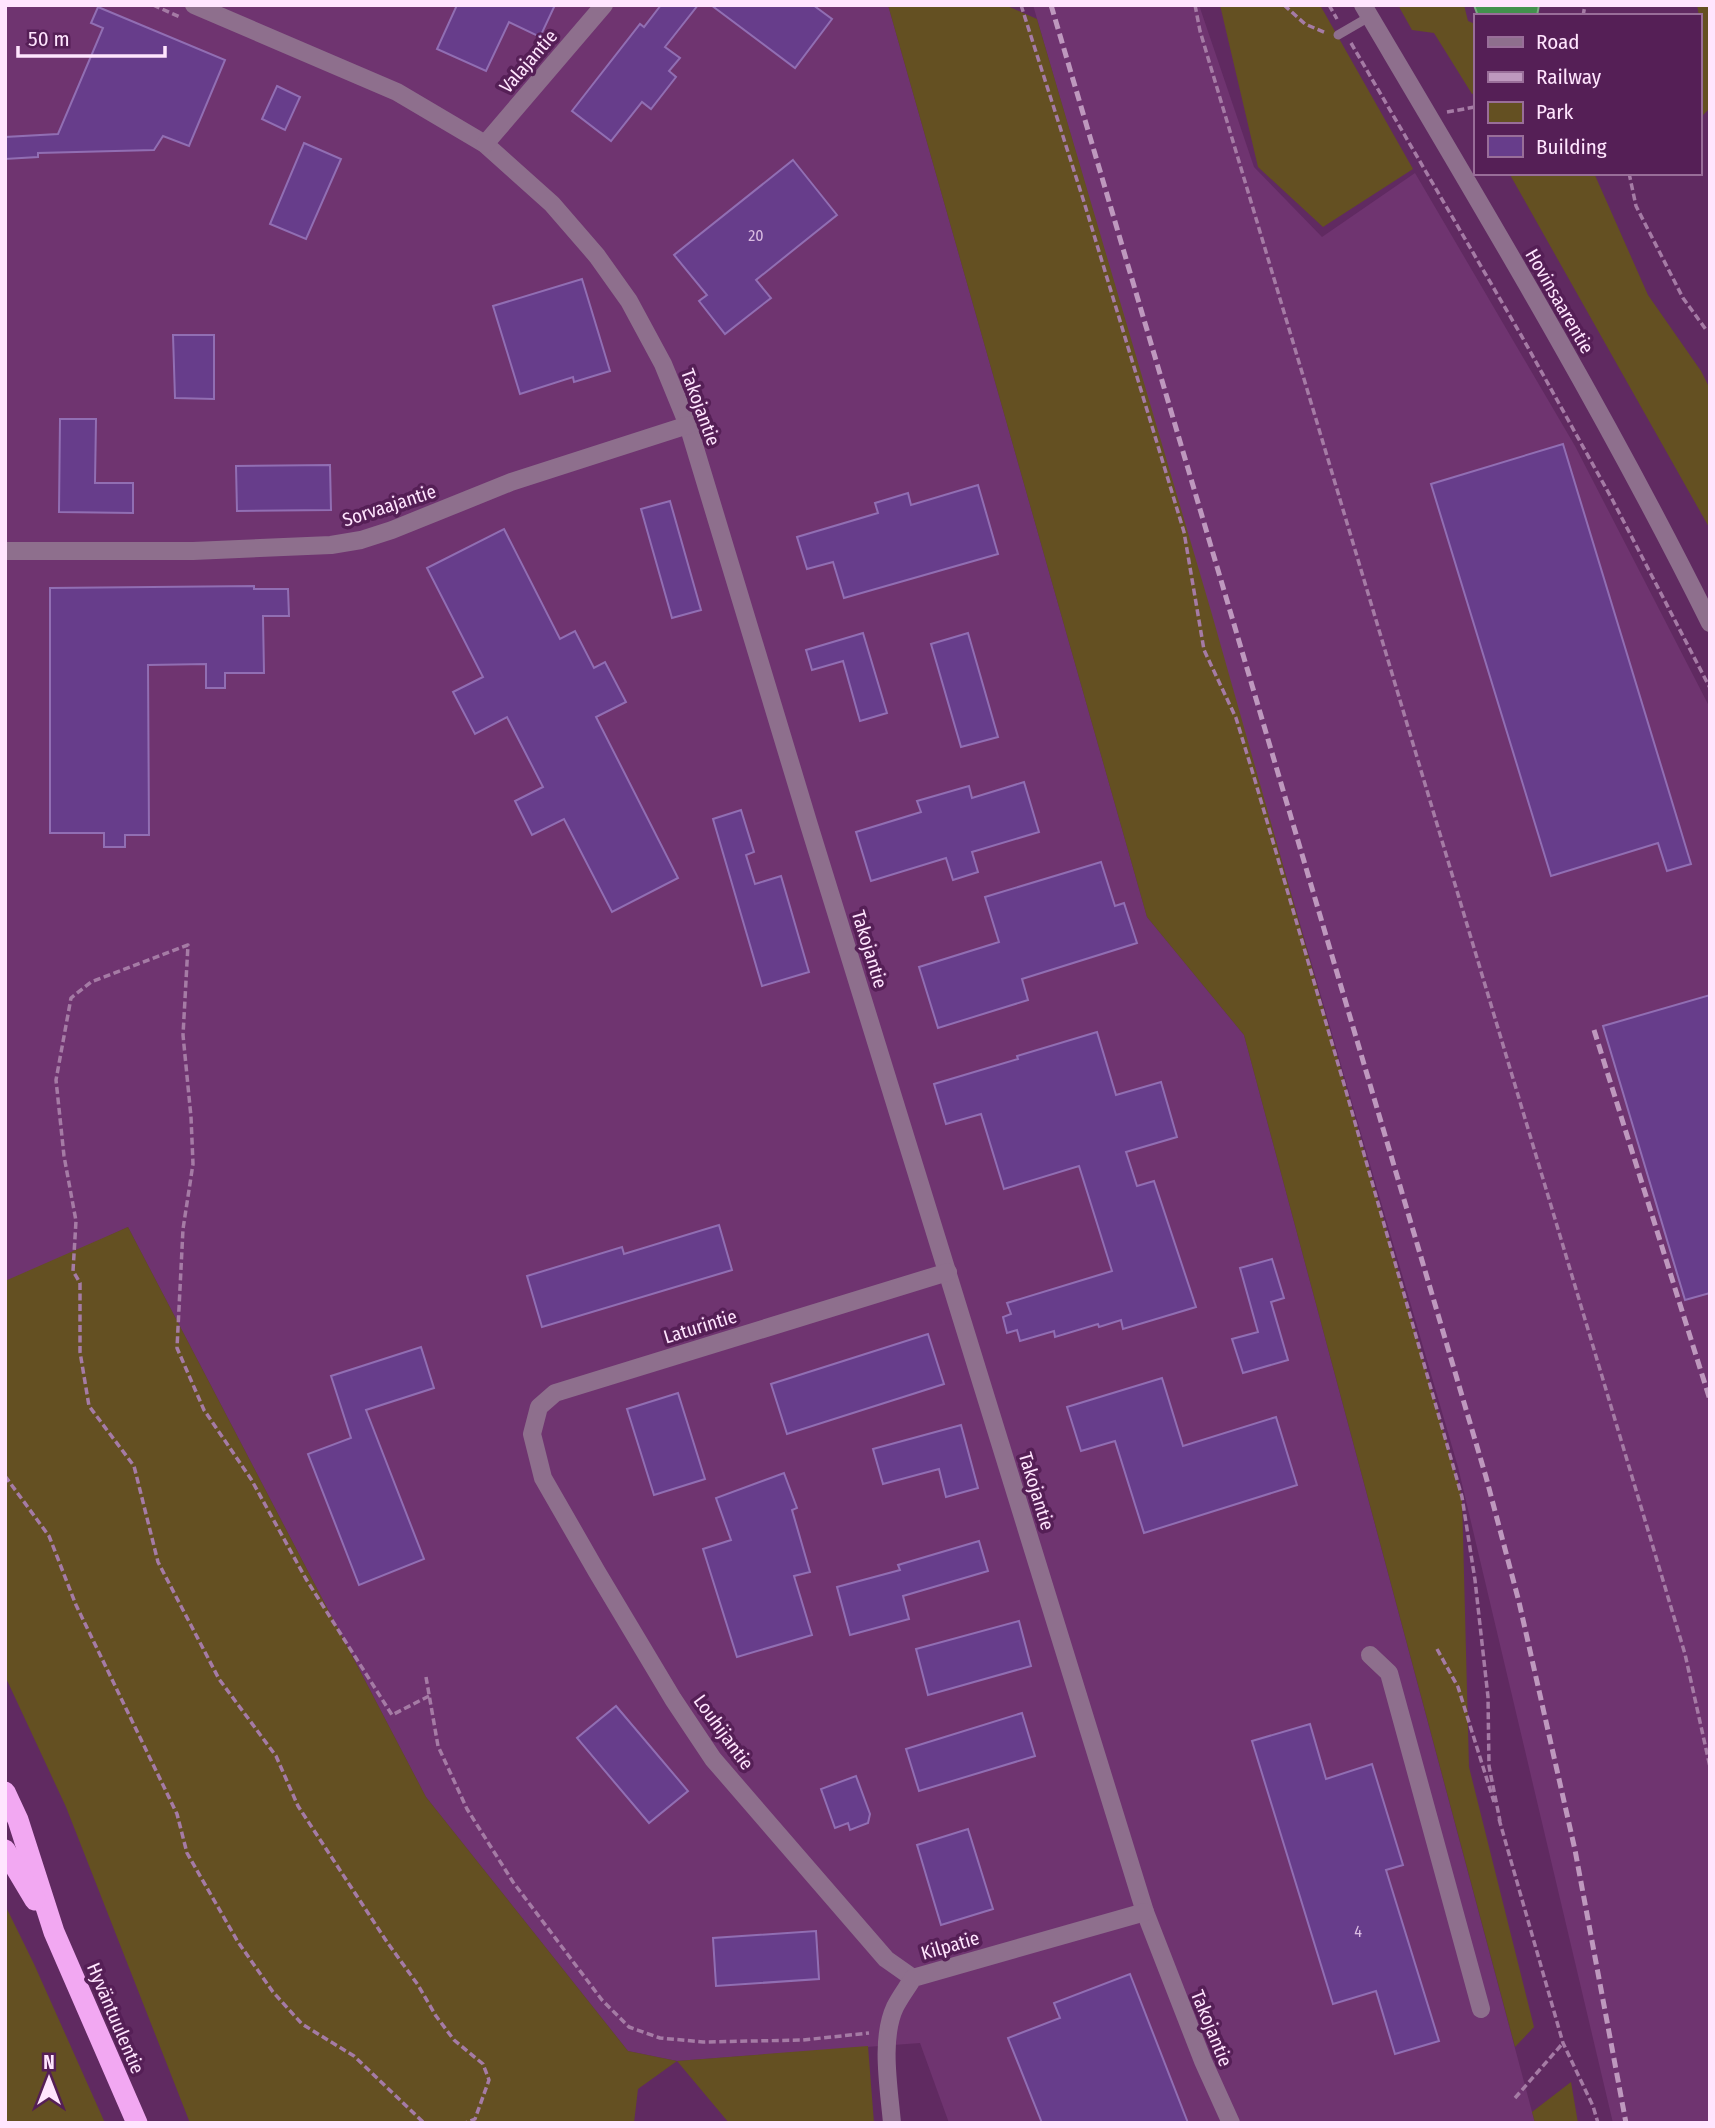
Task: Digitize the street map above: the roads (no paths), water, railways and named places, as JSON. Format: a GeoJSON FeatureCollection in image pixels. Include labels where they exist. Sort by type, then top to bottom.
{"type":"FeatureCollection","features":[{"type":"Feature","properties":{"kind":"highway","name":"Hyväntuulentie"},"geometry":{"type":"LineString","coordinates":[[5,1792],[18,1820],[54,1932],[137,2123]]}},
{"type":"Feature","properties":{"kind":"highway","name":"Hyväntuulentie"},"geometry":{"type":"LineString","coordinates":[[5,1850],[54,1932]]}},
{"type":"Feature","properties":{"kind":"street","name":"Valajantie"},"geometry":{"type":"LineString","coordinates":[[485,144],[604,5]]}},
{"type":"Feature","properties":{"kind":"street","name":"Hovinsaarentie"},"geometry":{"type":"LineString","coordinates":[[1366,11],[1589,394],[1710,623]]}},
{"type":"Feature","properties":{"kind":"street","name":"Takojantie"},"geometry":{"type":"LineString","coordinates":[[191,13],[397,92],[485,144],[552,204],[597,256],[629,302],[663,364],[688,425],[1145,1912],[1201,2058],[1231,2123]]}},
{"type":"Feature","properties":{"kind":"street","name":"Sorvaajantie"},"geometry":{"type":"LineString","coordinates":[[5,551],[206,550],[331,545],[361,540],[511,482],[688,425]]}},
{"type":"Feature","properties":{"kind":"street","name":"Laturintie"},"geometry":{"type":"LineString","coordinates":[[544,1479],[532,1434],[539,1408],[555,1393],[948,1272]]}},
{"type":"Feature","properties":{"kind":"street","name":"Louhijantie"},"geometry":{"type":"LineString","coordinates":[[544,1479],[673,1699],[713,1759],[886,1959],[913,1978]]}},
{"type":"Feature","properties":{"kind":"street"},"geometry":{"type":"LineString","coordinates":[[1370,1655],[1389,1673],[1481,2009]]}},
{"type":"Feature","properties":{"kind":"street","name":"Kilpatie"},"geometry":{"type":"LineString","coordinates":[[892,2123],[887,2061],[888,2032],[894,2009],[913,1978],[1145,1912]]}},
{"type":"Feature","properties":{"kind":"lane"},"geometry":{"type":"LineString","coordinates":[[1341,33],[1366,11]]}},
{"type":"Feature","properties":{"kind":"railway"},"geometry":{"type":"LineString","coordinates":[[1051,5],[1486,1477],[1519,1602],[1575,1850],[1626,2123]]}},
{"type":"Feature","properties":{"kind":"railway"},"geometry":{"type":"LineString","coordinates":[[1594,1030],[1710,1400]]}}]}
